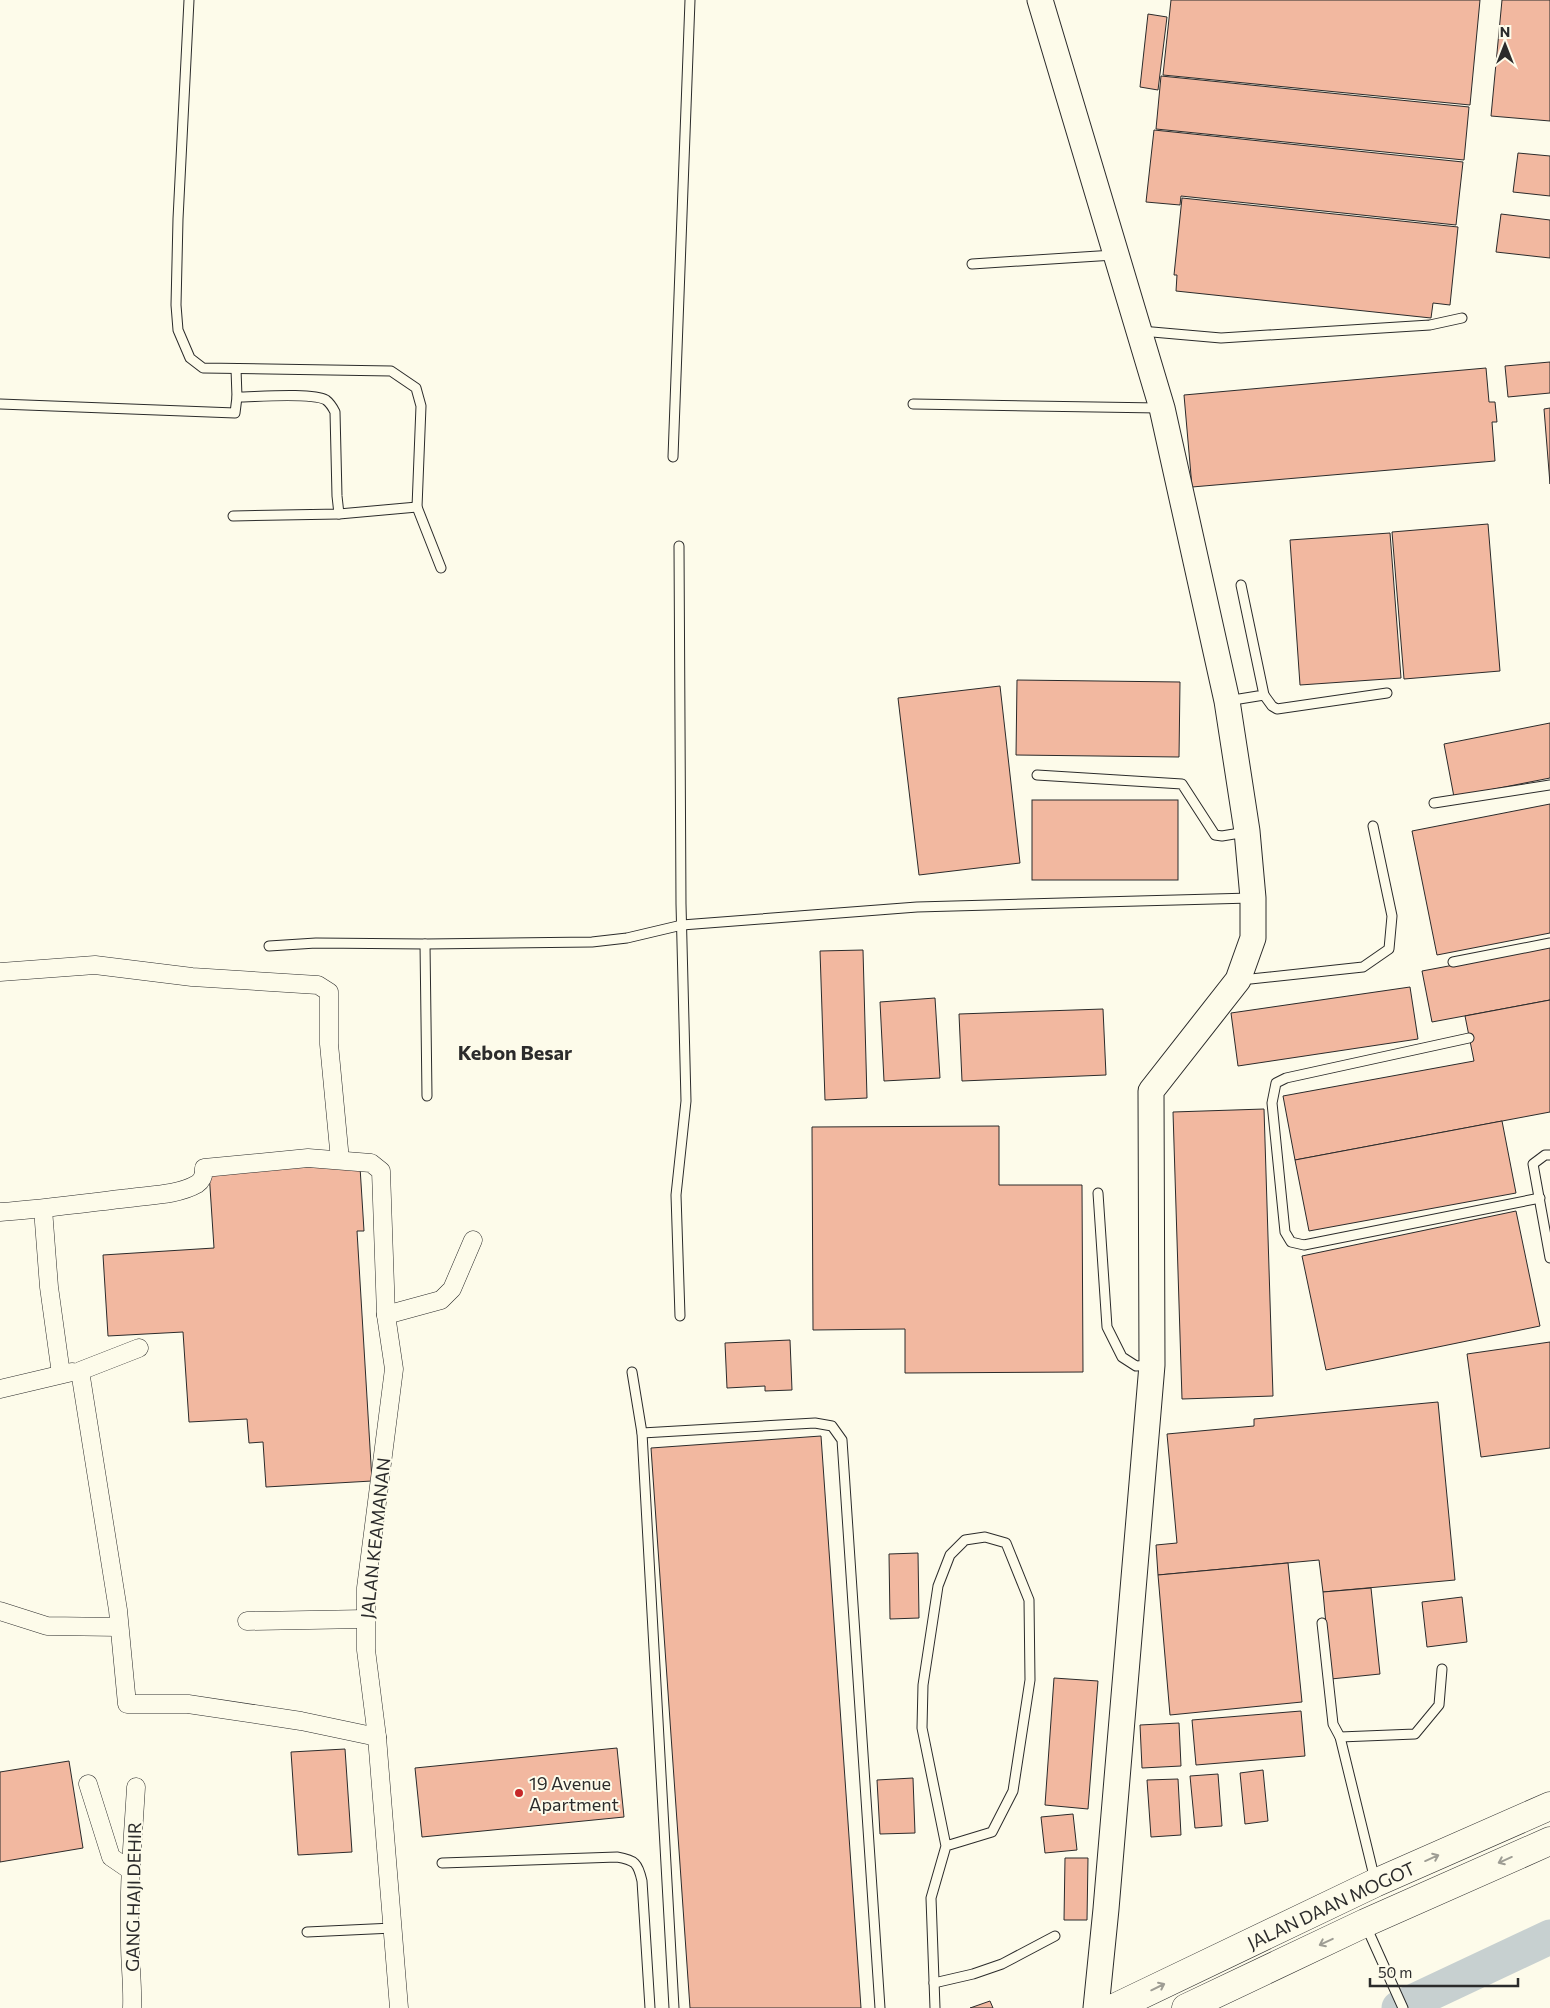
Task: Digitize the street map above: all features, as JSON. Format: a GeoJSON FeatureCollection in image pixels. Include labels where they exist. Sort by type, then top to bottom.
{"type":"FeatureCollection","features":[{"type":"Feature","properties":{"kind":"highway","name":"JALAN DAAN MOGOT"},"geometry":{"type":"LineString","coordinates":[[1114,2008],[1375,1883],[1550,1806]]}},
{"type":"Feature","properties":{"kind":"highway","name":"JALAN DAAN MOGOT"},"geometry":{"type":"LineString","coordinates":[[1186,2008],[1365,1924],[1550,1841]]}},
{"type":"Feature","properties":{"kind":"street"},"geometry":{"type":"LineString","coordinates":[[1040,0],[1162,408],[1227,701],[1246,832],[1253,898],[1253,938],[1238,980],[1151,1091],[1152,1365],[1096,2008]]}},
{"type":"Feature","properties":{"kind":"street"},"geometry":{"type":"LineString","coordinates":[[0,972],[95,966],[192,977],[318,985],[330,992],[329,1044],[340,1160]]}},
{"type":"Feature","properties":{"kind":"street","name":"JALAN KEAMANAN"},"geometry":{"type":"LineString","coordinates":[[43,1209],[185,1189],[197,1184],[202,1179],[204,1168],[308,1158],[371,1163],[381,1172],[386,1314],[394,1369],[366,1588],[365,1619],[366,1650],[378,1737],[399,2008]]}},
{"type":"Feature","properties":{"kind":"street"},"geometry":{"type":"LineString","coordinates":[[0,1212],[43,1209],[49,1286],[61,1374]]}},
{"type":"Feature","properties":{"kind":"street"},"geometry":{"type":"LineString","coordinates":[[386,1314],[441,1300],[452,1289],[473,1240]]}},
{"type":"Feature","properties":{"kind":"street"},"geometry":{"type":"LineString","coordinates":[[0,1389],[80,1371],[139,1348]]}},
{"type":"Feature","properties":{"kind":"street"},"geometry":{"type":"LineString","coordinates":[[80,1371],[119,1627],[127,1704],[188,1704],[301,1721],[378,1737]]}},
{"type":"Feature","properties":{"kind":"street"},"geometry":{"type":"LineString","coordinates":[[0,1612],[47,1626],[119,1627]]}},
{"type":"Feature","properties":{"kind":"street"},"geometry":{"type":"LineString","coordinates":[[247,1621],[365,1619]]}},
{"type":"Feature","properties":{"kind":"street"},"geometry":{"type":"LineString","coordinates":[[88,1784],[111,1857],[130,1870]]}},
{"type":"Feature","properties":{"kind":"street","name":"GANG HAJI DEHIR"},"geometry":{"type":"LineString","coordinates":[[132,2008],[130,1870],[136,1787]]}},
{"type":"Feature","properties":{"kind":"lane"},"geometry":{"type":"LineString","coordinates":[[189,0],[178,219],[176,305],[178,330],[190,358],[203,368],[391,371],[404,378],[416,388],[421,406],[417,508],[441,568]]}},
{"type":"Feature","properties":{"kind":"lane"},"geometry":{"type":"LineString","coordinates":[[673,457],[690,0]]}},
{"type":"Feature","properties":{"kind":"lane"},"geometry":{"type":"LineString","coordinates":[[972,264],[1117,255]]}},
{"type":"Feature","properties":{"kind":"lane"},"geometry":{"type":"LineString","coordinates":[[1139,331],[1221,338],[1430,325],[1462,318]]}},
{"type":"Feature","properties":{"kind":"lane"},"geometry":{"type":"LineString","coordinates":[[0,404],[230,414],[234,413],[237,397],[236,369]]}},
{"type":"Feature","properties":{"kind":"lane"},"geometry":{"type":"LineString","coordinates":[[237,397],[311,397],[325,399],[332,405],[335,412],[339,514]]}},
{"type":"Feature","properties":{"kind":"lane"},"geometry":{"type":"LineString","coordinates":[[913,404],[1162,408]]}},
{"type":"Feature","properties":{"kind":"lane"},"geometry":{"type":"LineString","coordinates":[[233,516],[339,514],[417,508]]}},
{"type":"Feature","properties":{"kind":"lane"},"geometry":{"type":"LineString","coordinates":[[679,546],[680,904],[686,1101],[676,1195],[680,1316]]}},
{"type":"Feature","properties":{"kind":"lane"},"geometry":{"type":"LineString","coordinates":[[1241,585],[1264,695],[1272,706],[1277,709],[1386,693]]}},
{"type":"Feature","properties":{"kind":"lane"},"geometry":{"type":"LineString","coordinates":[[1227,701],[1264,695]]}},
{"type":"Feature","properties":{"kind":"lane"},"geometry":{"type":"LineString","coordinates":[[1037,775],[1182,784],[1215,835],[1222,836],[1246,832]]}},
{"type":"Feature","properties":{"kind":"lane"},"geometry":{"type":"LineString","coordinates":[[1434,804],[1550,785]]}},
{"type":"Feature","properties":{"kind":"lane"},"geometry":{"type":"LineString","coordinates":[[1238,980],[1363,967],[1389,949],[1392,916],[1373,826]]}},
{"type":"Feature","properties":{"kind":"lane"},"geometry":{"type":"LineString","coordinates":[[269,946],[316,943],[592,942],[627,938],[682,925],[917,907],[1253,898]]}},
{"type":"Feature","properties":{"kind":"lane"},"geometry":{"type":"LineString","coordinates":[[1453,962],[1550,943]]}},
{"type":"Feature","properties":{"kind":"lane"},"geometry":{"type":"LineString","coordinates":[[425,944],[427,1096]]}},
{"type":"Feature","properties":{"kind":"lane"},"geometry":{"type":"LineString","coordinates":[[1469,1038],[1286,1078],[1276,1083],[1272,1103],[1285,1232],[1291,1242],[1304,1245],[1540,1198]]}},
{"type":"Feature","properties":{"kind":"lane"},"geometry":{"type":"LineString","coordinates":[[1550,1155],[1533,1164],[1550,1258]]}},
{"type":"Feature","properties":{"kind":"lane"},"geometry":{"type":"LineString","coordinates":[[1098,1193],[1107,1327],[1122,1357],[1136,1366],[1152,1365]]}},
{"type":"Feature","properties":{"kind":"lane"},"geometry":{"type":"LineString","coordinates":[[632,1372],[642,1433],[674,2008]]}},
{"type":"Feature","properties":{"kind":"lane"},"geometry":{"type":"LineString","coordinates":[[642,1433],[815,1423],[832,1426],[842,1440],[880,2008]]}},
{"type":"Feature","properties":{"kind":"lane"},"geometry":{"type":"LineString","coordinates":[[935,2008],[931,1898],[946,1846],[922,1728],[923,1685],[938,1586],[950,1555],[965,1540],[985,1537],[1006,1543],[1029,1600],[1030,1680],[1013,1791],[992,1832],[946,1846]]}},
{"type":"Feature","properties":{"kind":"lane"},"geometry":{"type":"LineString","coordinates":[[1322,1623],[1333,1724],[1340,1737],[1375,1883]]}},
{"type":"Feature","properties":{"kind":"lane"},"geometry":{"type":"LineString","coordinates":[[1340,1737],[1415,1734],[1439,1705],[1442,1669]]}},
{"type":"Feature","properties":{"kind":"lane"},"geometry":{"type":"LineString","coordinates":[[442,1864],[617,1857],[630,1859],[639,1868],[642,1881],[650,2008]]}},
{"type":"Feature","properties":{"kind":"lane"},"geometry":{"type":"LineString","coordinates":[[1365,1924],[1403,2008]]}},
{"type":"Feature","properties":{"kind":"lane"},"geometry":{"type":"LineString","coordinates":[[307,1932],[393,1928]]}},
{"type":"Feature","properties":{"kind":"lane"},"geometry":{"type":"LineString","coordinates":[[934,1983],[974,1974],[1002,1964],[1055,1936]]}},
{"type":"Feature","properties":{"kind":"building"},"geometry":{"type":"Polygon","coordinates":[[[1171,0],[1480,0],[1470,105],[1163,75],[1171,0]]]}},
{"type":"Feature","properties":{"kind":"building"},"geometry":{"type":"Polygon","coordinates":[[[1502,0],[1550,0],[1550,121],[1491,116],[1502,0]]]}},
{"type":"Feature","properties":{"kind":"building"},"geometry":{"type":"Polygon","coordinates":[[[1148,14],[1167,17],[1158,90],[1140,87],[1148,14]]]}},
{"type":"Feature","properties":{"kind":"building"},"geometry":{"type":"Polygon","coordinates":[[[1161,76],[1469,107],[1464,160],[1156,129],[1161,76]]]}},
{"type":"Feature","properties":{"kind":"building"},"geometry":{"type":"Polygon","coordinates":[[[1154,130],[1463,162],[1456,225],[1181,196],[1180,205],[1146,202],[1154,130]]]}},
{"type":"Feature","properties":{"kind":"building"},"geometry":{"type":"Polygon","coordinates":[[[1518,153],[1550,156],[1550,196],[1513,192],[1518,153]]]}},
{"type":"Feature","properties":{"kind":"building"},"geometry":{"type":"Polygon","coordinates":[[[1182,198],[1458,227],[1450,305],[1433,303],[1431,318],[1176,291],[1177,275],[1174,275],[1182,198]]]}},
{"type":"Feature","properties":{"kind":"building"},"geometry":{"type":"Polygon","coordinates":[[[1501,214],[1550,220],[1550,258],[1496,252],[1501,214]]]}},
{"type":"Feature","properties":{"kind":"building"},"geometry":{"type":"Polygon","coordinates":[[[1550,362],[1550,393],[1508,397],[1505,366],[1550,362]]]}},
{"type":"Feature","properties":{"kind":"building"},"geometry":{"type":"Polygon","coordinates":[[[1486,368],[1489,402],[1495,402],[1497,422],[1492,422],[1495,461],[1192,487],[1184,395],[1486,368]]]}},
{"type":"Feature","properties":{"kind":"building"},"geometry":{"type":"Polygon","coordinates":[[[1550,408],[1550,484],[1544,409],[1550,408]]]}},
{"type":"Feature","properties":{"kind":"building"},"geometry":{"type":"Polygon","coordinates":[[[1488,524],[1500,671],[1404,679],[1392,532],[1488,524]]]}},
{"type":"Feature","properties":{"kind":"building"},"geometry":{"type":"Polygon","coordinates":[[[1390,533],[1401,678],[1300,685],[1290,540],[1390,533]]]}},
{"type":"Feature","properties":{"kind":"building"},"geometry":{"type":"Polygon","coordinates":[[[1017,680],[1180,682],[1179,757],[1016,755],[1017,680]]]}},
{"type":"Feature","properties":{"kind":"building"},"geometry":{"type":"Polygon","coordinates":[[[1000,686],[1020,863],[919,875],[898,698],[1000,686]]]}},
{"type":"Feature","properties":{"kind":"building"},"geometry":{"type":"Polygon","coordinates":[[[1550,723],[1550,778],[1454,797],[1444,744],[1550,723]]]}},
{"type":"Feature","properties":{"kind":"building"},"geometry":{"type":"Polygon","coordinates":[[[1032,800],[1178,800],[1178,880],[1032,880],[1032,800]]]}},
{"type":"Feature","properties":{"kind":"building"},"geometry":{"type":"Polygon","coordinates":[[[1550,804],[1550,933],[1437,955],[1412,831],[1550,804]]]}},
{"type":"Feature","properties":{"kind":"building"},"geometry":{"type":"Polygon","coordinates":[[[1550,947],[1550,1000],[1432,1022],[1422,971],[1550,947]]]}},
{"type":"Feature","properties":{"kind":"building"},"geometry":{"type":"Polygon","coordinates":[[[863,950],[867,1098],[825,1100],[820,951],[863,950]]]}},
{"type":"Feature","properties":{"kind":"building"},"geometry":{"type":"Polygon","coordinates":[[[1410,987],[1418,1039],[1238,1066],[1231,1013],[1410,987]]]}},
{"type":"Feature","properties":{"kind":"building"},"geometry":{"type":"Polygon","coordinates":[[[935,998],[940,1078],[884,1081],[880,1002],[935,998]]]}},
{"type":"Feature","properties":{"kind":"building"},"geometry":{"type":"Polygon","coordinates":[[[1550,1000],[1550,1112],[1295,1160],[1283,1096],[1474,1061],[1465,1016],[1550,1000]]]}},
{"type":"Feature","properties":{"kind":"building"},"geometry":{"type":"Polygon","coordinates":[[[1103,1009],[1106,1075],[962,1081],[959,1014],[1103,1009]]]}},
{"type":"Feature","properties":{"kind":"building"},"geometry":{"type":"Polygon","coordinates":[[[1264,1109],[1273,1396],[1182,1399],[1173,1112],[1264,1109]]]}},
{"type":"Feature","properties":{"kind":"building"},"geometry":{"type":"Polygon","coordinates":[[[1502,1121],[1516,1193],[1309,1231],[1295,1160],[1502,1121]]]}},
{"type":"Feature","properties":{"kind":"building"},"geometry":{"type":"Polygon","coordinates":[[[999,1126],[999,1185],[1082,1185],[1083,1372],[905,1373],[905,1329],[813,1330],[812,1127],[999,1126]]]}},
{"type":"Feature","properties":{"kind":"building"},"geometry":{"type":"Polygon","coordinates":[[[232,1167],[360,1167],[364,1231],[357,1231],[372,1481],[266,1487],[263,1442],[249,1443],[247,1419],[189,1422],[183,1332],[108,1336],[103,1255],[214,1248],[209,1172],[232,1167]]]}},
{"type":"Feature","properties":{"kind":"building"},"geometry":{"type":"Polygon","coordinates":[[[1516,1211],[1540,1326],[1326,1370],[1302,1256],[1516,1211]]]}},
{"type":"Feature","properties":{"kind":"building"},"geometry":{"type":"Polygon","coordinates":[[[790,1340],[792,1390],[765,1391],[765,1386],[727,1388],[725,1343],[790,1340]]]}},
{"type":"Feature","properties":{"kind":"building"},"geometry":{"type":"Polygon","coordinates":[[[1550,1342],[1550,1448],[1481,1457],[1467,1354],[1550,1342]]]}},
{"type":"Feature","properties":{"kind":"building"},"geometry":{"type":"Polygon","coordinates":[[[1438,1402],[1455,1580],[1323,1592],[1319,1560],[1158,1575],[1156,1545],[1177,1543],[1167,1434],[1254,1426],[1254,1419],[1438,1402]]]}},
{"type":"Feature","properties":{"kind":"building"},"geometry":{"type":"Polygon","coordinates":[[[821,1436],[861,2008],[690,2008],[651,1448],[821,1436]]]}},
{"type":"Feature","properties":{"kind":"building"},"geometry":{"type":"Polygon","coordinates":[[[918,1553],[919,1618],[890,1619],[889,1554],[918,1553]]]}},
{"type":"Feature","properties":{"kind":"building"},"geometry":{"type":"Polygon","coordinates":[[[1288,1563],[1302,1702],[1170,1715],[1158,1575],[1288,1563]]]}},
{"type":"Feature","properties":{"kind":"building"},"geometry":{"type":"Polygon","coordinates":[[[1371,1588],[1380,1674],[1331,1679],[1323,1592],[1371,1588]]]}},
{"type":"Feature","properties":{"kind":"building"},"geometry":{"type":"Polygon","coordinates":[[[1462,1597],[1467,1642],[1427,1647],[1422,1602],[1462,1597]]]}},
{"type":"Feature","properties":{"kind":"building"},"geometry":{"type":"Polygon","coordinates":[[[1054,1678],[1098,1681],[1088,1809],[1045,1805],[1054,1678]]]}},
{"type":"Feature","properties":{"kind":"building"},"geometry":{"type":"Polygon","coordinates":[[[1301,1711],[1305,1756],[1196,1765],[1192,1720],[1301,1711]]]}},
{"type":"Feature","properties":{"kind":"building"},"geometry":{"type":"Polygon","coordinates":[[[1179,1723],[1181,1766],[1142,1768],[1140,1725],[1179,1723]]]}},
{"type":"Feature","properties":{"kind":"building","name":"19 Avenue Apartment"},"geometry":{"type":"Polygon","coordinates":[[[617,1748],[624,1817],[422,1837],[415,1768],[617,1748]]]}},
{"type":"Feature","properties":{"kind":"building"},"geometry":{"type":"Polygon","coordinates":[[[345,1749],[352,1852],[298,1855],[291,1752],[345,1749]]]}},
{"type":"Feature","properties":{"kind":"building"},"geometry":{"type":"Polygon","coordinates":[[[69,1761],[83,1848],[0,1862],[0,1772],[69,1761]]]}},
{"type":"Feature","properties":{"kind":"building"},"geometry":{"type":"Polygon","coordinates":[[[1263,1770],[1268,1821],[1245,1824],[1240,1773],[1263,1770]]]}},
{"type":"Feature","properties":{"kind":"building"},"geometry":{"type":"Polygon","coordinates":[[[1218,1774],[1222,1826],[1195,1828],[1190,1776],[1218,1774]]]}},
{"type":"Feature","properties":{"kind":"building"},"geometry":{"type":"Polygon","coordinates":[[[913,1778],[915,1833],[880,1834],[877,1780],[913,1778]]]}},
{"type":"Feature","properties":{"kind":"building"},"geometry":{"type":"Polygon","coordinates":[[[1178,1779],[1181,1835],[1151,1837],[1147,1780],[1178,1779]]]}},
{"type":"Feature","properties":{"kind":"building"},"geometry":{"type":"Polygon","coordinates":[[[1073,1814],[1077,1850],[1045,1853],[1041,1817],[1073,1814]]]}},
{"type":"Feature","properties":{"kind":"building"},"geometry":{"type":"Polygon","coordinates":[[[1065,1858],[1088,1858],[1087,1920],[1064,1920],[1065,1858]]]}},
{"type":"Feature","properties":{"kind":"building"},"geometry":{"type":"Polygon","coordinates":[[[990,2001],[993,2008],[970,2008],[990,2001]]]}},
{"type":"Feature","properties":{"kind":"waterway"},"geometry":{"type":"LineString","coordinates":[[1399,2008],[1550,1937]]}},
{"type":"Feature","properties":{"kind":"place","name":"19 Avenue Apartment"},"geometry":{"type":"Point","coordinates":[519,1793]}},
{"type":"Feature","properties":{"kind":"district","name":"Kebon Besar"},"geometry":{"type":"Point","coordinates":[515,1052]}}]}
